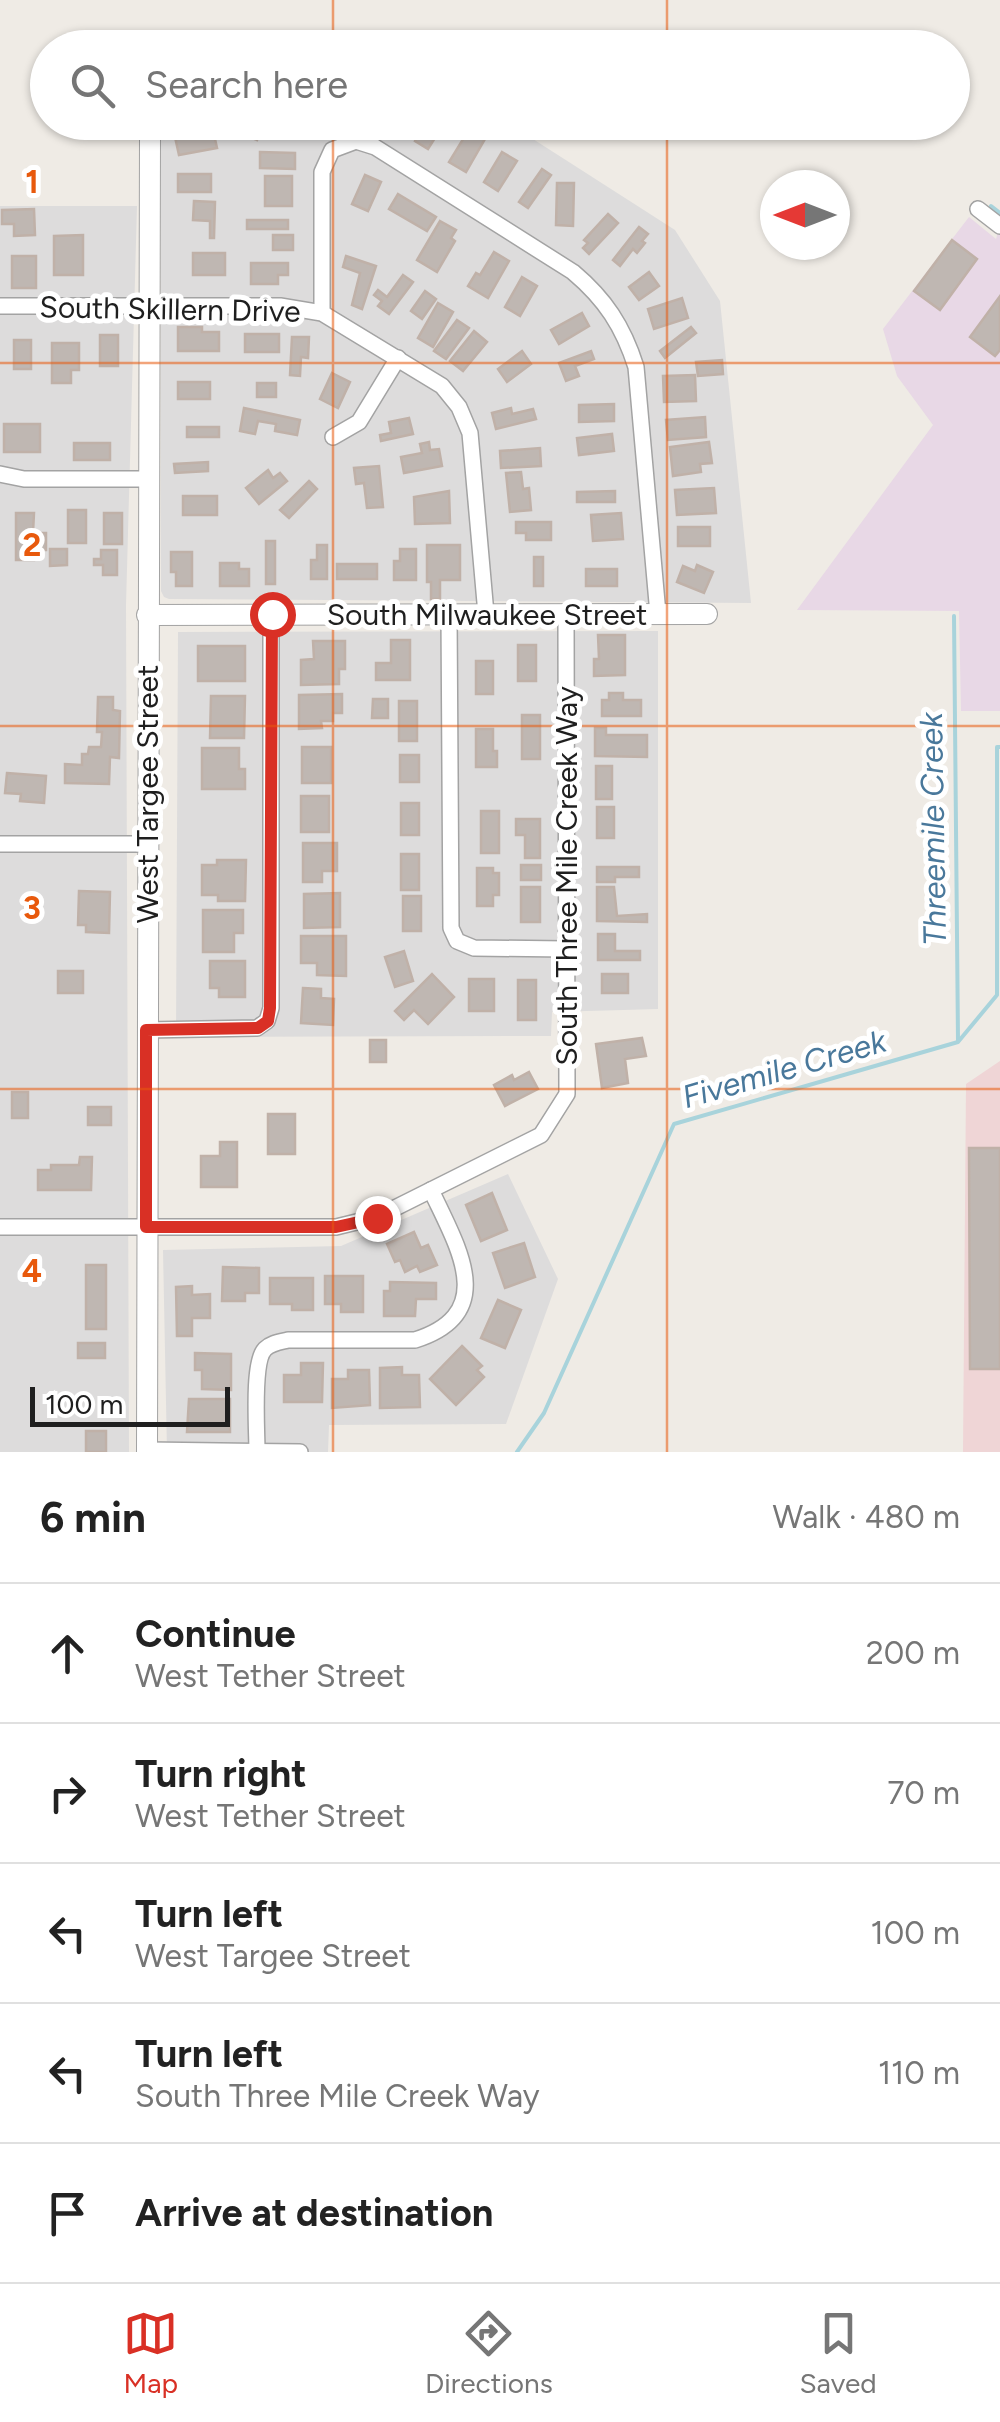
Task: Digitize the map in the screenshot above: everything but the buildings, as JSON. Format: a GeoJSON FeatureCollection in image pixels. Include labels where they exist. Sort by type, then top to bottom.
{"type":"FeatureCollection","features":[{"type":"Feature","properties":{"kind":"street","name":"West Targee Street"},"geometry":{"type":"LineString","coordinates":[[147,1451],[150,140]]}},
{"type":"Feature","properties":{"kind":"street"},"geometry":{"type":"LineString","coordinates":[[322,313],[322,172],[332,150],[356,141],[391,158],[572,272],[594,290],[627,338],[636,367],[658,614]]}},
{"type":"Feature","properties":{"kind":"street"},"geometry":{"type":"LineString","coordinates":[[978,209],[1000,226]]}},
{"type":"Feature","properties":{"kind":"street","name":"South Skillern Drive"},"geometry":{"type":"LineString","coordinates":[[0,306],[280,306],[322,313],[398,358],[442,386],[458,406],[470,433],[486,614]]}},
{"type":"Feature","properties":{"kind":"street"},"geometry":{"type":"LineString","coordinates":[[333,437],[359,422],[398,358]]}},
{"type":"Feature","properties":{"kind":"street"},"geometry":{"type":"LineString","coordinates":[[0,474],[24,479],[148,480]]}},
{"type":"Feature","properties":{"kind":"street","name":"South Milwaukee Street"},"geometry":{"type":"LineString","coordinates":[[147,614],[707,614]]}},
{"type":"Feature","properties":{"kind":"street"},"geometry":{"type":"LineString","coordinates":[[146,1030],[258,1028],[268,1021],[272,614]]}},
{"type":"Feature","properties":{"kind":"street"},"geometry":{"type":"LineString","coordinates":[[450,614],[450,928],[457,941],[474,948],[566,949]]}},
{"type":"Feature","properties":{"kind":"street","name":"South Three Mile Creek Way"},"geometry":{"type":"LineString","coordinates":[[0,1227],[336,1227],[377,1218],[542,1135],[567,1094],[566,614]]}},
{"type":"Feature","properties":{"kind":"street"},"geometry":{"type":"LineString","coordinates":[[0,844],[146,844]]}},
{"type":"Feature","properties":{"kind":"street"},"geometry":{"type":"LineString","coordinates":[[256,1452],[258,1364],[263,1350],[288,1340],[415,1340],[432,1335],[456,1316],[466,1288],[464,1260],[431,1190]]}},
{"type":"Feature","properties":{"kind":"street"},"geometry":{"type":"LineString","coordinates":[[147,1451],[300,1452]]}},
{"type":"Feature","properties":{"kind":"shaded area"},"geometry":{"type":"Polygon","coordinates":[[[161,140],[535,140],[675,230],[720,301],[751,603],[169,599],[161,591],[161,140]]]}},
{"type":"Feature","properties":{"kind":"shaded area"},"geometry":{"type":"Polygon","coordinates":[[[0,206],[137,206],[126,605],[129,1452],[0,1452],[0,206]]]}},
{"type":"Feature","properties":{"kind":"shaded area"},"geometry":{"type":"Polygon","coordinates":[[[969,217],[996,239],[1000,226],[1000,711],[961,711],[959,611],[797,610],[933,425],[897,376],[883,329],[969,217]]]}},
{"type":"Feature","properties":{"kind":"shaded area"},"geometry":{"type":"Polygon","coordinates":[[[658,631],[658,1009],[552,1012],[551,1036],[176,1037],[178,632],[658,631]]]}},
{"type":"Feature","properties":{"kind":"shaded area"},"geometry":{"type":"Polygon","coordinates":[[[1000,1061],[1000,1452],[963,1452],[966,1084],[1000,1061]]]}},
{"type":"Feature","properties":{"kind":"shaded area"},"geometry":{"type":"Polygon","coordinates":[[[508,1174],[558,1279],[506,1424],[329,1425],[328,1452],[167,1452],[163,1250],[341,1246],[508,1174]]]}},
{"type":"Feature","properties":{"kind":"waterway","name":"Threemile Creek"},"geometry":{"type":"LineString","coordinates":[[991,206],[1000,213]]}},
{"type":"Feature","properties":{"kind":"waterway","name":"Threemile Creek"},"geometry":{"type":"LineString","coordinates":[[954,616],[958,1041]]}},
{"type":"Feature","properties":{"kind":"waterway","name":"Fivemile Creek"},"geometry":{"type":"LineString","coordinates":[[517,1452],[544,1413],[674,1124],[958,1042],[997,995],[1000,747]]}},
{"type":"Feature","properties":{"kind":"route"},"geometry":{"type":"LineString","coordinates":[[272,614],[268,1021],[258,1028],[146,1030],[146,1227],[336,1227],[377,1218]]}}]}
